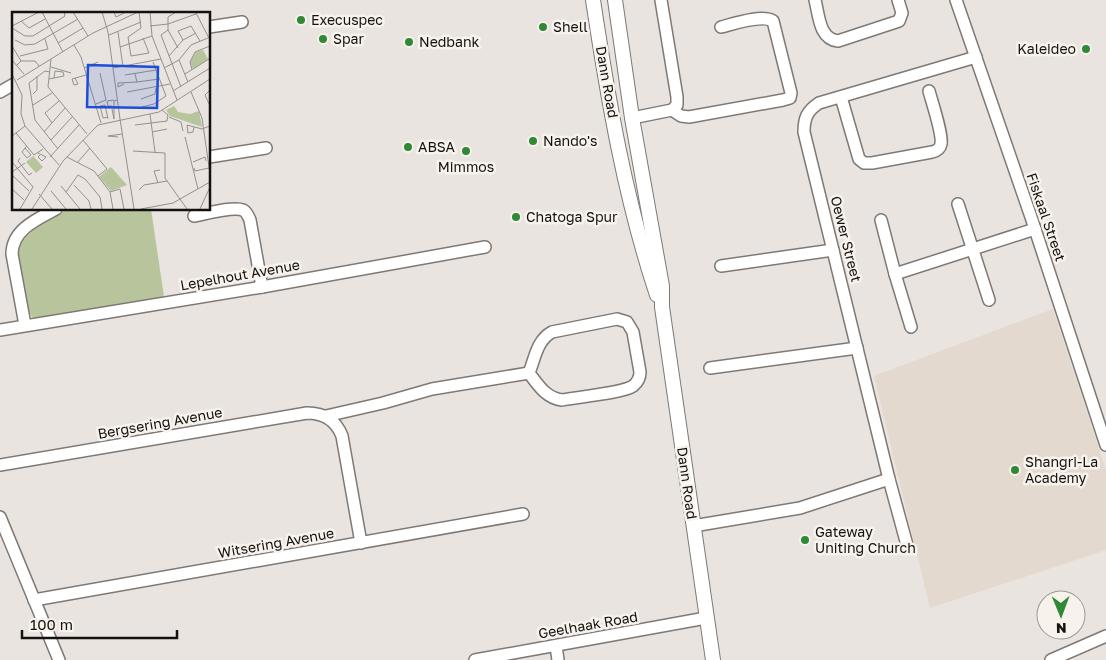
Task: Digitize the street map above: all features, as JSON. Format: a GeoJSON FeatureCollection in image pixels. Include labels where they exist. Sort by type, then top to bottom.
{"type":"FeatureCollection","features":[{"type":"Feature","properties":{"kind":"street","name":"Dann Road"},"geometry":{"type":"LineString","coordinates":[[593,0],[602,63],[627,192],[655,290],[662,307]]}},
{"type":"Feature","properties":{"kind":"street","name":"Dann Road"},"geometry":{"type":"LineString","coordinates":[[615,0],[632,118],[661,276],[662,307],[713,660]]}},
{"type":"Feature","properties":{"kind":"street"},"geometry":{"type":"LineString","coordinates":[[632,118],[672,110],[678,102],[661,0]]}},
{"type":"Feature","properties":{"kind":"street"},"geometry":{"type":"LineString","coordinates":[[815,0],[824,33],[830,39],[838,41],[899,20],[902,13],[898,0]]}},
{"type":"Feature","properties":{"kind":"street","name":"Fiskaal Street"},"geometry":{"type":"LineString","coordinates":[[956,0],[1035,229],[1106,445]]}},
{"type":"Feature","properties":{"kind":"street"},"geometry":{"type":"LineString","coordinates":[[672,110],[681,116],[690,116],[790,98],[773,21],[768,18],[758,19],[721,27]]}},
{"type":"Feature","properties":{"kind":"street"},"geometry":{"type":"LineString","coordinates":[[210,27],[242,22]]}},
{"type":"Feature","properties":{"kind":"street","name":"Oewer Street"},"geometry":{"type":"LineString","coordinates":[[907,545],[889,480],[804,132],[804,120],[810,110],[819,103],[976,57]]}},
{"type":"Feature","properties":{"kind":"street"},"geometry":{"type":"LineString","coordinates":[[0,92],[12,85]]}},
{"type":"Feature","properties":{"kind":"street"},"geometry":{"type":"LineString","coordinates":[[841,97],[859,159],[864,163],[872,163],[932,152],[939,148],[941,145],[940,134],[929,91]]}},
{"type":"Feature","properties":{"kind":"street"},"geometry":{"type":"LineString","coordinates":[[210,157],[266,148]]}},
{"type":"Feature","properties":{"kind":"street"},"geometry":{"type":"LineString","coordinates":[[958,204],[989,300]]}},
{"type":"Feature","properties":{"kind":"street"},"geometry":{"type":"LineString","coordinates":[[194,216],[232,209],[244,210],[247,213],[250,220],[262,287]]}},
{"type":"Feature","properties":{"kind":"street"},"geometry":{"type":"LineString","coordinates":[[25,325],[12,246],[16,238],[26,227],[54,210]]}},
{"type":"Feature","properties":{"kind":"street"},"geometry":{"type":"LineString","coordinates":[[881,220],[911,327]]}},
{"type":"Feature","properties":{"kind":"street"},"geometry":{"type":"LineString","coordinates":[[895,274],[1035,229]]}},
{"type":"Feature","properties":{"kind":"street","name":"Lepelhout Avenue"},"geometry":{"type":"LineString","coordinates":[[0,330],[262,287],[485,247]]}},
{"type":"Feature","properties":{"kind":"street"},"geometry":{"type":"LineString","coordinates":[[721,266],[833,250]]}},
{"type":"Feature","properties":{"kind":"street"},"geometry":{"type":"LineString","coordinates":[[617,319],[623,320],[631,326],[640,377],[635,385],[630,388],[562,400],[546,393],[529,373],[541,341],[552,332],[617,319]]}},
{"type":"Feature","properties":{"kind":"street"},"geometry":{"type":"LineString","coordinates":[[710,368],[857,348]]}},
{"type":"Feature","properties":{"kind":"street","name":"Bergsering Avenue"},"geometry":{"type":"LineString","coordinates":[[0,465],[307,413],[326,416],[432,389],[529,373]]}},
{"type":"Feature","properties":{"kind":"street"},"geometry":{"type":"LineString","coordinates":[[326,416],[335,423],[342,436],[361,543]]}},
{"type":"Feature","properties":{"kind":"street"},"geometry":{"type":"LineString","coordinates":[[693,526],[800,508],[889,480]]}},
{"type":"Feature","properties":{"kind":"street","name":"Witsering Avenue"},"geometry":{"type":"LineString","coordinates":[[34,600],[522,514]]}},
{"type":"Feature","properties":{"kind":"street"},"geometry":{"type":"LineString","coordinates":[[0,517],[59,660]]}},
{"type":"Feature","properties":{"kind":"street","name":"Geelhaak Road"},"geometry":{"type":"LineString","coordinates":[[475,660],[706,618]]}},
{"type":"Feature","properties":{"kind":"street"},"geometry":{"type":"LineString","coordinates":[[1051,660],[1106,636]]}},
{"type":"Feature","properties":{"kind":"street"},"geometry":{"type":"LineString","coordinates":[[556,646],[558,660]]}},
{"type":"Feature","properties":{"kind":"shaded area","name":"Shangri-La Academy"},"geometry":{"type":"Polygon","coordinates":[[[1053,309],[1106,470],[1106,550],[930,608],[874,376],[1053,309]]]}},
{"type":"Feature","properties":{"kind":"green space"},"geometry":{"type":"Polygon","coordinates":[[[65,210],[151,210],[164,297],[37,319],[32,317],[26,306],[18,257],[20,243],[35,228],[65,210]]]}},
{"type":"Feature","properties":{"kind":"place","name":"Execuspec"},"geometry":{"type":"Point","coordinates":[301,20]}},
{"type":"Feature","properties":{"kind":"place","name":"Shell"},"geometry":{"type":"Point","coordinates":[543,27]}},
{"type":"Feature","properties":{"kind":"place","name":"Spar"},"geometry":{"type":"Point","coordinates":[323,39]}},
{"type":"Feature","properties":{"kind":"place","name":"Nedbank"},"geometry":{"type":"Point","coordinates":[409,42]}},
{"type":"Feature","properties":{"kind":"place","name":"Kaleideo"},"geometry":{"type":"Point","coordinates":[1086,49]}},
{"type":"Feature","properties":{"kind":"place","name":"Nando's"},"geometry":{"type":"Point","coordinates":[533,141]}},
{"type":"Feature","properties":{"kind":"place","name":"ABSA"},"geometry":{"type":"Point","coordinates":[408,147]}},
{"type":"Feature","properties":{"kind":"place","name":"Mimmos"},"geometry":{"type":"Point","coordinates":[466,151]}},
{"type":"Feature","properties":{"kind":"place","name":"Chatoga Spur"},"geometry":{"type":"Point","coordinates":[516,217]}},
{"type":"Feature","properties":{"kind":"place","name":"Shangri-La Academy"},"geometry":{"type":"Point","coordinates":[1015,470]}},
{"type":"Feature","properties":{"kind":"place","name":"Gateway Uniting Church"},"geometry":{"type":"Point","coordinates":[805,540]}}]}
